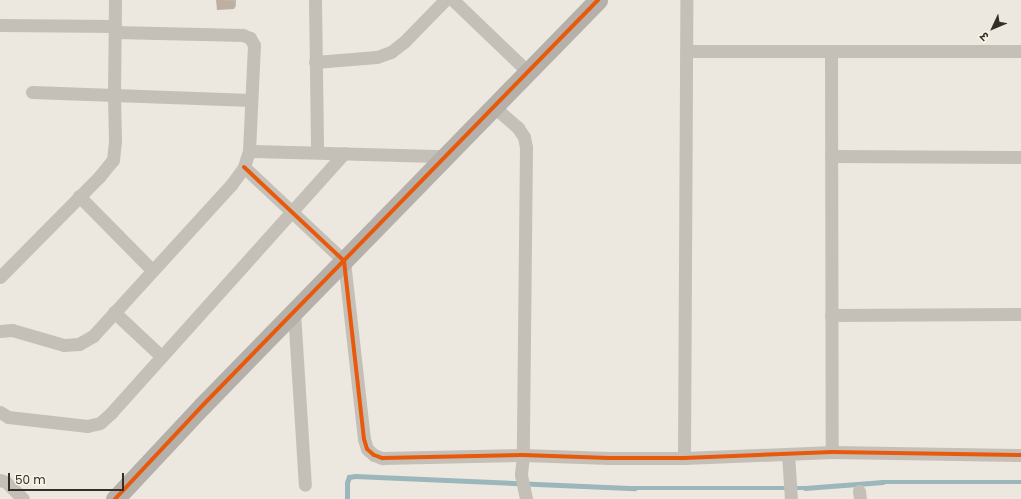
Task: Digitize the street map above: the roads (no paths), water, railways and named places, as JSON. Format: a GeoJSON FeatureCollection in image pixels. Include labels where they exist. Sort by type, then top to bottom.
{"type":"FeatureCollection","features":[{"type":"Feature","properties":{"kind":"street"},"geometry":{"type":"LineString","coordinates":[[0,277],[99,177],[113,160],[115,140],[115,0]]}},
{"type":"Feature","properties":{"kind":"street"},"geometry":{"type":"LineString","coordinates":[[315,62],[378,57],[391,52],[404,42],[445,0]]}},
{"type":"Feature","properties":{"kind":"street"},"geometry":{"type":"LineString","coordinates":[[453,0],[528,72]]}},
{"type":"Feature","properties":{"kind":"street"},"geometry":{"type":"LineString","coordinates":[[115,499],[294,312],[598,0]]}},
{"type":"Feature","properties":{"kind":"street"},"geometry":{"type":"LineString","coordinates":[[684,458],[686,0]]}},
{"type":"Feature","properties":{"kind":"street"},"geometry":{"type":"LineString","coordinates":[[315,1],[317,152]]}},
{"type":"Feature","properties":{"kind":"street"},"geometry":{"type":"LineString","coordinates":[[0,25],[243,35],[250,38],[254,45],[249,151],[244,167],[231,185],[92,336],[79,344],[64,345],[12,330],[0,331]]}},
{"type":"Feature","properties":{"kind":"street"},"geometry":{"type":"LineString","coordinates":[[686,51],[1021,51]]}},
{"type":"Feature","properties":{"kind":"street"},"geometry":{"type":"LineString","coordinates":[[831,51],[832,452]]}},
{"type":"Feature","properties":{"kind":"street"},"geometry":{"type":"LineString","coordinates":[[32,92],[251,100]]}},
{"type":"Feature","properties":{"kind":"street"},"geometry":{"type":"LineString","coordinates":[[494,107],[518,128],[524,137],[526,147],[523,455],[521,475],[525,495]]}},
{"type":"Feature","properties":{"kind":"street"},"geometry":{"type":"LineString","coordinates":[[249,151],[446,156]]}},
{"type":"Feature","properties":{"kind":"street"},"geometry":{"type":"LineString","coordinates":[[0,412],[8,417],[88,426],[100,423],[344,153]]}},
{"type":"Feature","properties":{"kind":"street"},"geometry":{"type":"LineString","coordinates":[[831,156],[1021,156]]}},
{"type":"Feature","properties":{"kind":"street"},"geometry":{"type":"LineString","coordinates":[[244,167],[344,261],[364,439],[367,449],[374,455],[382,458],[523,455],[609,458],[684,458],[832,452],[1021,455]]}},
{"type":"Feature","properties":{"kind":"street"},"geometry":{"type":"LineString","coordinates":[[79,196],[152,270]]}},
{"type":"Feature","properties":{"kind":"street"},"geometry":{"type":"LineString","coordinates":[[114,312],[161,356]]}},
{"type":"Feature","properties":{"kind":"street"},"geometry":{"type":"LineString","coordinates":[[294,312],[305,484]]}},
{"type":"Feature","properties":{"kind":"street"},"geometry":{"type":"LineString","coordinates":[[831,315],[1021,314]]}},
{"type":"Feature","properties":{"kind":"street"},"geometry":{"type":"LineString","coordinates":[[788,454],[791,498]]}},
{"type":"Feature","properties":{"kind":"street"},"geometry":{"type":"LineString","coordinates":[[0,480],[6,482],[23,499]]}},
{"type":"Feature","properties":{"kind":"waterway"},"geometry":{"type":"LineString","coordinates":[[347,499],[347,483],[349,477],[355,476],[635,488],[805,488],[883,482],[1021,482]]}}]}
